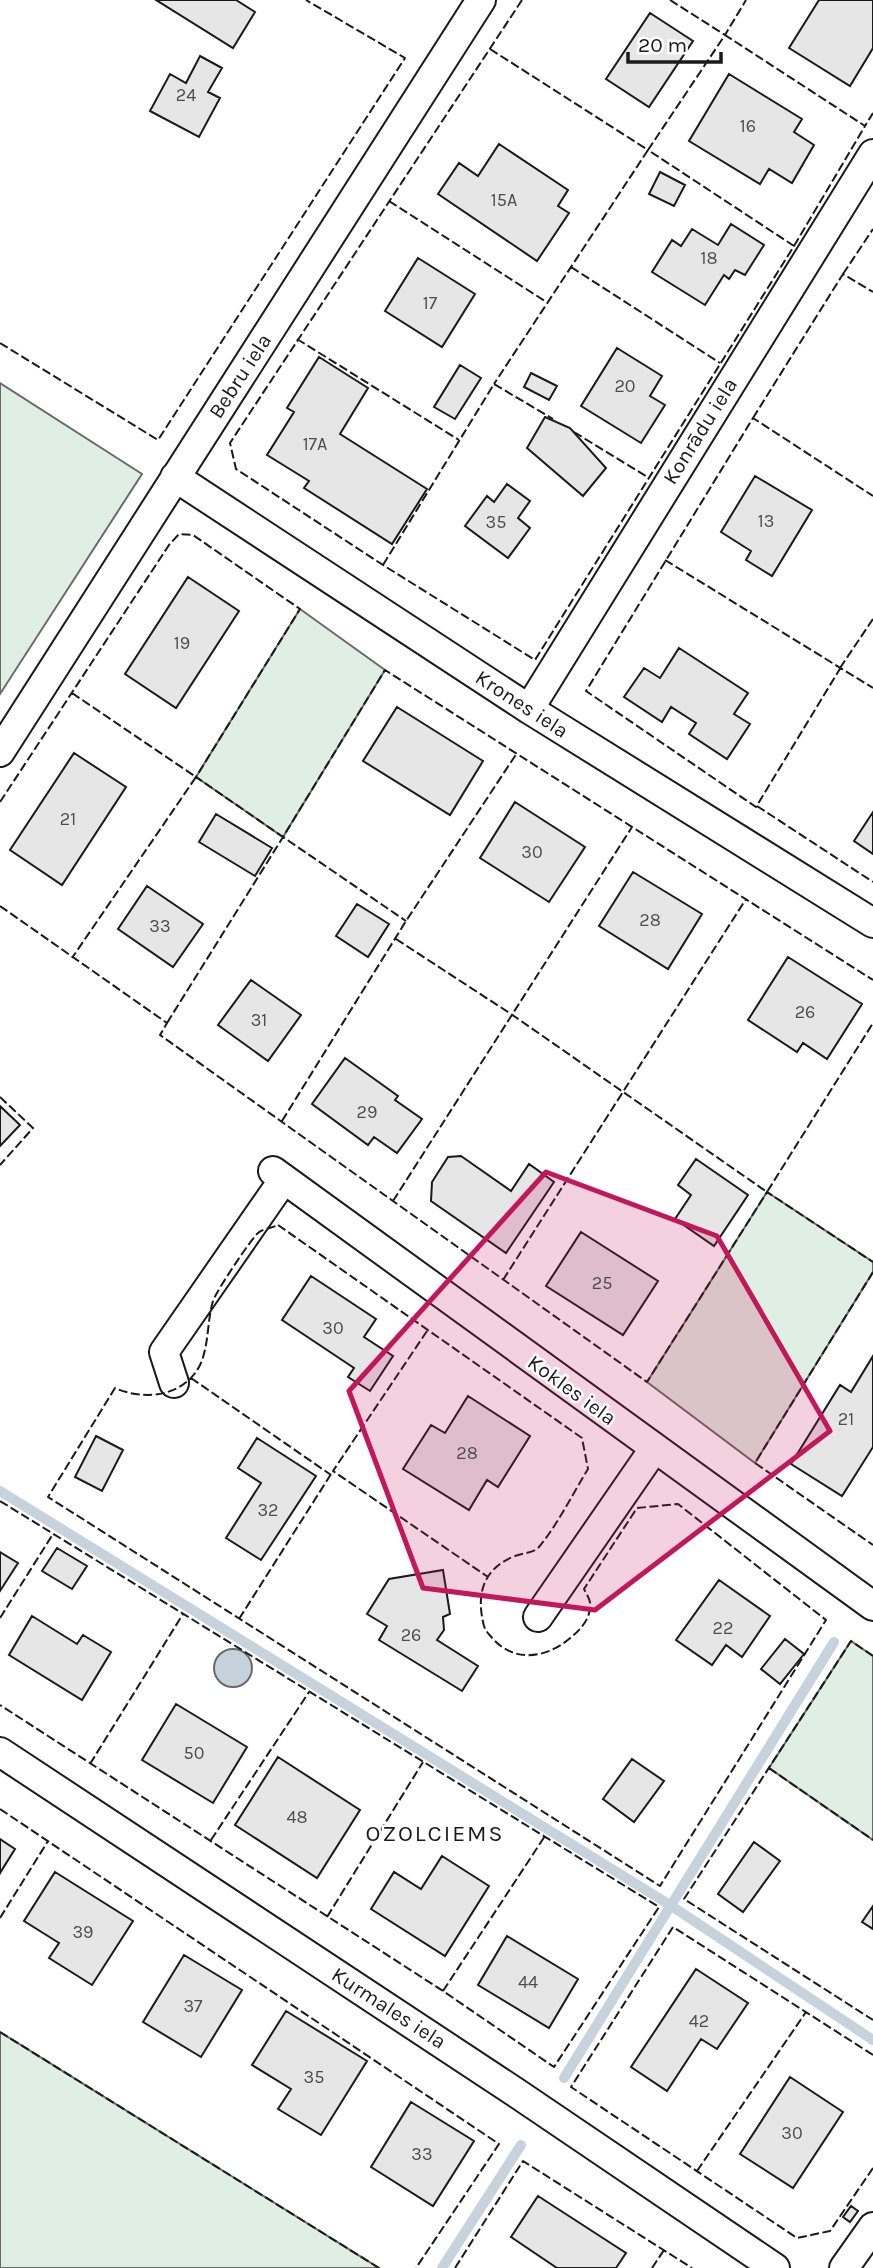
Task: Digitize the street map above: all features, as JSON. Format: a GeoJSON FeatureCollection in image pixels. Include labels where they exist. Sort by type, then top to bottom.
{"type":"FeatureCollection","features":[{"type":"Feature","properties":{"kind":"street","name":"Bebru iela"},"geometry":{"type":"LineString","coordinates":[[0,752],[481,0]]}},
{"type":"Feature","properties":{"kind":"street","name":"Konrādu iela"},"geometry":{"type":"LineString","coordinates":[[529,709],[873,154]]}},
{"type":"Feature","properties":{"kind":"street","name":"Krones iela"},"geometry":{"type":"LineString","coordinates":[[175,477],[529,709],[873,923]]}},
{"type":"Feature","properties":{"kind":"street","name":"Kokles iela"},"geometry":{"type":"LineString","coordinates":[[174,1383],[164,1352],[278,1175],[873,1606]]}},
{"type":"Feature","properties":{"kind":"street"},"geometry":{"type":"LineString","coordinates":[[538,1617],[654,1449]]}},
{"type":"Feature","properties":{"kind":"street","name":"Kurmales iela"},"geometry":{"type":"LineString","coordinates":[[0,1752],[507,2086],[775,2268]]}},
{"type":"Feature","properties":{"kind":"street"},"geometry":{"type":"LineString","coordinates":[[844,2268],[873,2227]]}},
{"type":"Feature","properties":{"kind":"highlighted area"},"geometry":{"type":"Polygon","coordinates":[[[546,1172],[717,1236],[830,1431],[595,1610],[423,1588],[349,1391],[546,1172]]]}},
{"type":"Feature","properties":{"kind":"green space"},"geometry":{"type":"Polygon","coordinates":[[[0,383],[142,474],[0,694],[0,383]]]}},
{"type":"Feature","properties":{"kind":"green space"},"geometry":{"type":"Polygon","coordinates":[[[300,609],[385,670],[283,837],[196,777],[300,609]]]}},
{"type":"Feature","properties":{"kind":"green space"},"geometry":{"type":"Polygon","coordinates":[[[767,1192],[873,1262],[873,1272],[755,1463],[647,1382],[767,1192]]]}},
{"type":"Feature","properties":{"kind":"green space"},"geometry":{"type":"Polygon","coordinates":[[[851,1641],[873,1656],[873,1840],[769,1768],[851,1641]]]}},
{"type":"Feature","properties":{"kind":"green space"},"geometry":{"type":"Polygon","coordinates":[[[0,2032],[379,2268],[0,2268],[0,2032]]]}},
{"type":"Feature","properties":{"kind":"shaded area"},"geometry":{"type":"Polygon","coordinates":[[[233,1649],[246,1655],[252,1668],[246,1681],[233,1687],[220,1681],[214,1668],[220,1655],[233,1649]]]}},
{"type":"Feature","properties":{"kind":"building"},"geometry":{"type":"Polygon","coordinates":[[[156,0],[236,0],[255,12],[233,48],[156,0]]]}},
{"type":"Feature","properties":{"kind":"building"},"geometry":{"type":"Polygon","coordinates":[[[819,0],[873,0],[873,48],[850,86],[789,48],[819,0]]]}},
{"type":"Feature","properties":{"kind":"building"},"geometry":{"type":"Polygon","coordinates":[[[650,13],[693,41],[649,107],[606,79],[650,13]]]}},
{"type":"Feature","properties":{"kind":"building"},"geometry":{"type":"Polygon","coordinates":[[[200,56],[222,68],[208,92],[220,98],[199,137],[150,111],[170,74],[186,83],[200,56]]]}},
{"type":"Feature","properties":{"kind":"building"},"geometry":{"type":"Polygon","coordinates":[[[729,74],[802,119],[794,132],[814,145],[792,183],[769,169],[760,184],[689,141],[729,74]]]}},
{"type":"Feature","properties":{"kind":"building"},"geometry":{"type":"Polygon","coordinates":[[[499,144],[568,190],[558,206],[569,213],[537,261],[438,194],[459,163],[478,176],[499,144]]]}},
{"type":"Feature","properties":{"kind":"building"},"geometry":{"type":"Polygon","coordinates":[[[660,172],[685,185],[674,206],[649,194],[660,172]]]}},
{"type":"Feature","properties":{"kind":"building"},"geometry":{"type":"Polygon","coordinates":[[[731,224],[764,245],[745,275],[735,270],[729,279],[724,275],[705,305],[652,272],[672,240],[681,246],[692,229],[718,245],[731,224]]]}},
{"type":"Feature","properties":{"kind":"building"},"geometry":{"type":"Polygon","coordinates":[[[418,258],[475,294],[442,347],[385,311],[418,258]]]}},
{"type":"Feature","properties":{"kind":"building"},"geometry":{"type":"Polygon","coordinates":[[[617,348],[662,376],[650,396],[665,405],[641,443],[581,406],[617,348]]]}},
{"type":"Feature","properties":{"kind":"building"},"geometry":{"type":"Polygon","coordinates":[[[319,357],[368,388],[340,434],[427,489],[392,544],[304,488],[309,481],[267,455],[294,412],[287,408],[319,357]]]}},
{"type":"Feature","properties":{"kind":"building"},"geometry":{"type":"Polygon","coordinates":[[[460,365],[481,378],[455,419],[434,407],[460,365]]]}},
{"type":"Feature","properties":{"kind":"building"},"geometry":{"type":"Polygon","coordinates":[[[531,373],[557,386],[549,400],[524,387],[531,373]]]}},
{"type":"Feature","properties":{"kind":"building"},"geometry":{"type":"Polygon","coordinates":[[[545,417],[570,428],[606,468],[583,496],[527,448],[545,417]]]}},
{"type":"Feature","properties":{"kind":"building"},"geometry":{"type":"Polygon","coordinates":[[[755,476],[812,510],[772,576],[746,560],[751,551],[721,532],[755,476]]]}},
{"type":"Feature","properties":{"kind":"building"},"geometry":{"type":"Polygon","coordinates":[[[507,484],[530,501],[518,518],[530,528],[508,558],[465,526],[487,496],[494,502],[507,484]]]}},
{"type":"Feature","properties":{"kind":"building"},"geometry":{"type":"Polygon","coordinates":[[[188,577],[239,611],[176,708],[125,674],[188,577]]]}},
{"type":"Feature","properties":{"kind":"building"},"geometry":{"type":"Polygon","coordinates":[[[679,648],[748,693],[734,714],[750,724],[727,759],[689,734],[696,723],[671,707],[662,722],[624,697],[644,668],[660,678],[679,648]]]}},
{"type":"Feature","properties":{"kind":"building"},"geometry":{"type":"Polygon","coordinates":[[[397,707],[483,761],[450,815],[363,761],[397,707]]]}},
{"type":"Feature","properties":{"kind":"building"},"geometry":{"type":"Polygon","coordinates":[[[74,753],[126,787],[62,885],[10,850],[74,753]]]}},
{"type":"Feature","properties":{"kind":"building"},"geometry":{"type":"Polygon","coordinates":[[[515,802],[585,847],[549,902],[480,858],[515,802]]]}},
{"type":"Feature","properties":{"kind":"building"},"geometry":{"type":"Polygon","coordinates":[[[873,812],[873,854],[854,841],[873,812]]]}},
{"type":"Feature","properties":{"kind":"building"},"geometry":{"type":"Polygon","coordinates":[[[216,814],[272,848],[255,876],[199,842],[216,814]]]}},
{"type":"Feature","properties":{"kind":"building"},"geometry":{"type":"Polygon","coordinates":[[[633,872],[702,914],[668,969],[599,926],[633,872]]]}},
{"type":"Feature","properties":{"kind":"building"},"geometry":{"type":"Polygon","coordinates":[[[147,886],[203,924],[173,967],[118,929],[147,886]]]}},
{"type":"Feature","properties":{"kind":"building"},"geometry":{"type":"Polygon","coordinates":[[[357,904],[389,924],[368,957],[336,936],[357,904]]]}},
{"type":"Feature","properties":{"kind":"building"},"geometry":{"type":"Polygon","coordinates":[[[788,957],[862,1004],[827,1059],[803,1043],[797,1052],[748,1020],[788,957]]]}},
{"type":"Feature","properties":{"kind":"building"},"geometry":{"type":"Polygon","coordinates":[[[251,980],[301,1015],[268,1061],[218,1025],[251,980]]]}},
{"type":"Feature","properties":{"kind":"building"},"geometry":{"type":"Polygon","coordinates":[[[345,1058],[398,1096],[395,1100],[422,1119],[397,1153],[374,1137],[368,1145],[312,1104],[345,1058]]]}},
{"type":"Feature","properties":{"kind":"building"},"geometry":{"type":"Polygon","coordinates":[[[0,1106],[20,1125],[0,1146],[0,1106]]]}},
{"type":"Feature","properties":{"kind":"building"},"geometry":{"type":"Polygon","coordinates":[[[461,1156],[511,1191],[529,1164],[554,1182],[506,1253],[431,1201],[432,1182],[448,1157],[461,1156]]]}},
{"type":"Feature","properties":{"kind":"building"},"geometry":{"type":"Polygon","coordinates":[[[696,1159],[748,1195],[714,1246],[675,1219],[691,1195],[678,1185],[696,1159]]]}},
{"type":"Feature","properties":{"kind":"building"},"geometry":{"type":"Polygon","coordinates":[[[581,1232],[658,1281],[623,1335],[546,1286],[581,1232]]]}},
{"type":"Feature","properties":{"kind":"building"},"geometry":{"type":"Polygon","coordinates":[[[311,1276],[376,1319],[364,1337],[393,1356],[370,1391],[348,1377],[354,1368],[282,1320],[311,1276]]]}},
{"type":"Feature","properties":{"kind":"building"},"geometry":{"type":"Polygon","coordinates":[[[873,1356],[873,1447],[842,1496],[791,1464],[840,1385],[851,1392],[873,1356]]]}},
{"type":"Feature","properties":{"kind":"building"},"geometry":{"type":"Polygon","coordinates":[[[468,1396],[530,1436],[498,1487],[487,1480],[469,1510],[403,1469],[431,1425],[445,1433],[468,1396]]]}},
{"type":"Feature","properties":{"kind":"building"},"geometry":{"type":"Polygon","coordinates":[[[96,1436],[123,1450],[102,1491],[75,1477],[96,1436]]]}},
{"type":"Feature","properties":{"kind":"building"},"geometry":{"type":"Polygon","coordinates":[[[257,1438],[316,1476],[261,1560],[226,1538],[261,1483],[238,1468],[257,1438]]]}},
{"type":"Feature","properties":{"kind":"building"},"geometry":{"type":"Polygon","coordinates":[[[57,1548],[87,1566],[72,1589],[42,1571],[57,1548]]]}},
{"type":"Feature","properties":{"kind":"building"},"geometry":{"type":"Polygon","coordinates":[[[0,1552],[18,1563],[0,1591],[0,1552]]]}},
{"type":"Feature","properties":{"kind":"building"},"geometry":{"type":"Polygon","coordinates":[[[443,1570],[450,1614],[443,1617],[444,1630],[437,1640],[478,1666],[462,1691],[379,1640],[387,1626],[367,1614],[389,1579],[443,1570]]]}},
{"type":"Feature","properties":{"kind":"building"},"geometry":{"type":"Polygon","coordinates":[[[719,1580],[770,1616],[742,1657],[726,1645],[712,1665],[676,1640],[719,1580]]]}},
{"type":"Feature","properties":{"kind":"building"},"geometry":{"type":"Polygon","coordinates":[[[32,1616],[77,1644],[83,1635],[111,1652],[82,1700],[9,1655],[32,1616]]]}},
{"type":"Feature","properties":{"kind":"building"},"geometry":{"type":"Polygon","coordinates":[[[785,1639],[804,1654],[780,1684],[761,1669],[785,1639]]]}},
{"type":"Feature","properties":{"kind":"building"},"geometry":{"type":"Polygon","coordinates":[[[176,1704],[247,1747],[213,1803],[142,1760],[176,1704]]]}},
{"type":"Feature","properties":{"kind":"building"},"geometry":{"type":"Polygon","coordinates":[[[278,1757],[360,1810],[317,1878],[235,1825],[278,1757]]]}},
{"type":"Feature","properties":{"kind":"building"},"geometry":{"type":"Polygon","coordinates":[[[632,1759],[664,1781],[634,1822],[603,1799],[632,1759]]]}},
{"type":"Feature","properties":{"kind":"building"},"geometry":{"type":"Polygon","coordinates":[[[0,1839],[15,1849],[0,1873],[0,1839]]]}},
{"type":"Feature","properties":{"kind":"building"},"geometry":{"type":"Polygon","coordinates":[[[754,1842],[780,1861],[743,1912],[718,1894],[754,1842]]]}},
{"type":"Feature","properties":{"kind":"building"},"geometry":{"type":"Polygon","coordinates":[[[442,1856],[489,1886],[445,1956],[371,1909],[394,1872],[421,1889],[442,1856]]]}},
{"type":"Feature","properties":{"kind":"building"},"geometry":{"type":"Polygon","coordinates":[[[55,1872],[133,1921],[92,1985],[49,1958],[59,1943],[24,1921],[55,1872]]]}},
{"type":"Feature","properties":{"kind":"building"},"geometry":{"type":"Polygon","coordinates":[[[873,1906],[873,1929],[862,1922],[873,1906]]]}},
{"type":"Feature","properties":{"kind":"building"},"geometry":{"type":"Polygon","coordinates":[[[507,1936],[578,1979],[549,2028],[478,1985],[507,1936]]]}},
{"type":"Feature","properties":{"kind":"building"},"geometry":{"type":"Polygon","coordinates":[[[184,1955],[242,1990],[201,2057],[143,2022],[184,1955]]]}},
{"type":"Feature","properties":{"kind":"building"},"geometry":{"type":"Polygon","coordinates":[[[696,1969],[748,2003],[717,2049],[701,2039],[667,2091],[631,2067],[696,1969]]]}},
{"type":"Feature","properties":{"kind":"building"},"geometry":{"type":"Polygon","coordinates":[[[286,2011],[367,2061],[321,2135],[278,2109],[291,2089],[252,2065],[286,2011]]]}},
{"type":"Feature","properties":{"kind":"building"},"geometry":{"type":"Polygon","coordinates":[[[790,2077],[843,2112],[793,2188],[740,2154],[790,2077]]]}},
{"type":"Feature","properties":{"kind":"building"},"geometry":{"type":"Polygon","coordinates":[[[411,2102],[474,2141],[433,2206],[371,2167],[411,2102]]]}},
{"type":"Feature","properties":{"kind":"building"},"geometry":{"type":"Polygon","coordinates":[[[538,2196],[626,2253],[616,2268],[557,2268],[511,2237],[538,2196]]]}},
{"type":"Feature","properties":{"kind":"building"},"geometry":{"type":"Polygon","coordinates":[[[851,2206],[858,2211],[850,2222],[843,2217],[851,2206]]]}},
{"type":"Feature","properties":{"kind":"waterway"},"geometry":{"type":"LineString","coordinates":[[0,1491],[670,1905],[873,2040]]}},
{"type":"Feature","properties":{"kind":"waterway"},"geometry":{"type":"LineString","coordinates":[[564,2078],[834,1642]]}},
{"type":"Feature","properties":{"kind":"waterway"},"geometry":{"type":"LineString","coordinates":[[442,2268],[521,2145]]}},
{"type":"Feature","properties":{"kind":"fence"},"geometry":{"type":"LineString","coordinates":[[0,343],[158,440],[405,58],[306,0]]}},
{"type":"Feature","properties":{"kind":"fence"},"geometry":{"type":"LineString","coordinates":[[522,0],[230,443],[236,469],[535,660],[794,246],[648,150],[725,35],[865,126],[873,113]]}},
{"type":"Feature","properties":{"kind":"fence"},"geometry":{"type":"LineString","coordinates":[[670,0],[725,35],[746,0]]}},
{"type":"Feature","properties":{"kind":"fence"},"geometry":{"type":"LineString","coordinates":[[490,49],[648,150],[494,384]]}},
{"type":"Feature","properties":{"kind":"fence"},"geometry":{"type":"LineString","coordinates":[[794,246],[865,126]]}},
{"type":"Feature","properties":{"kind":"fence"},"geometry":{"type":"LineString","coordinates":[[389,201],[548,303]]}},
{"type":"Feature","properties":{"kind":"fence"},"geometry":{"type":"LineString","coordinates":[[843,274],[873,229]]}},
{"type":"Feature","properties":{"kind":"fence"},"geometry":{"type":"LineString","coordinates":[[571,267],[720,363]]}},
{"type":"Feature","properties":{"kind":"fence"},"geometry":{"type":"LineString","coordinates":[[753,418],[843,274],[873,292]]}},
{"type":"Feature","properties":{"kind":"fence"},"geometry":{"type":"LineString","coordinates":[[297,339],[459,440]]}},
{"type":"Feature","properties":{"kind":"fence"},"geometry":{"type":"LineString","coordinates":[[383,565],[494,384],[553,419]]}},
{"type":"Feature","properties":{"kind":"fence"},"geometry":{"type":"LineString","coordinates":[[841,667],[756,807],[586,691],[753,418],[873,496]]}},
{"type":"Feature","properties":{"kind":"fence"},"geometry":{"type":"LineString","coordinates":[[574,432],[649,478]]}},
{"type":"Feature","properties":{"kind":"fence"},"geometry":{"type":"LineString","coordinates":[[0,802],[169,545],[179,534],[193,535],[300,609],[196,777],[283,837],[385,670],[873,980]]}},
{"type":"Feature","properties":{"kind":"fence"},"geometry":{"type":"LineString","coordinates":[[665,560],[873,688]]}},
{"type":"Feature","properties":{"kind":"fence"},"geometry":{"type":"LineString","coordinates":[[840,668],[873,619]]}},
{"type":"Feature","properties":{"kind":"fence"},"geometry":{"type":"LineString","coordinates":[[72,693],[196,777],[72,958]]}},
{"type":"Feature","properties":{"kind":"fence"},"geometry":{"type":"LineString","coordinates":[[282,1121],[406,921],[517,753]]}},
{"type":"Feature","properties":{"kind":"fence"},"geometry":{"type":"LineString","coordinates":[[757,806],[873,882]]}},
{"type":"Feature","properties":{"kind":"fence"},"geometry":{"type":"LineString","coordinates":[[393,1201],[632,827]]}},
{"type":"Feature","properties":{"kind":"fence"},"geometry":{"type":"LineString","coordinates":[[167,1023],[283,837],[406,921]]}},
{"type":"Feature","properties":{"kind":"fence"},"geometry":{"type":"LineString","coordinates":[[503,1280],[746,899]]}},
{"type":"Feature","properties":{"kind":"fence"},"geometry":{"type":"LineString","coordinates":[[0,906],[167,1023],[160,1035],[647,1382],[767,1192],[873,1262]]}},
{"type":"Feature","properties":{"kind":"fence"},"geometry":{"type":"LineString","coordinates":[[396,939],[511,1014],[767,1192],[873,1023]]}},
{"type":"Feature","properties":{"kind":"fence"},"geometry":{"type":"LineString","coordinates":[[0,1097],[33,1128],[0,1165]]}},
{"type":"Feature","properties":{"kind":"fence"},"geometry":{"type":"LineString","coordinates":[[278,1225],[582,1438],[588,1469],[546,1538],[537,1549],[504,1561],[495,1568],[484,1584],[481,1604],[484,1626],[502,1647],[521,1655],[541,1654],[569,1639],[589,1614],[590,1604],[584,1589],[637,1508],[678,1504],[826,1620],[660,1886],[48,1497],[115,1388],[150,1395],[174,1390],[193,1376],[203,1358],[215,1296],[254,1237],[262,1230],[278,1225]]}},
{"type":"Feature","properties":{"kind":"fence"},"geometry":{"type":"LineString","coordinates":[[873,1272],[755,1463],[873,1545]]}},
{"type":"Feature","properties":{"kind":"fence"},"geometry":{"type":"LineString","coordinates":[[427,1331],[333,1471],[488,1577]]}},
{"type":"Feature","properties":{"kind":"fence"},"geometry":{"type":"LineString","coordinates":[[191,1378],[331,1475]]}},
{"type":"Feature","properties":{"kind":"fence"},"geometry":{"type":"LineString","coordinates":[[239,1619],[333,1471]]}},
{"type":"Feature","properties":{"kind":"fence"},"geometry":{"type":"LineString","coordinates":[[0,1501],[659,1907],[554,2067],[443,1991],[0,1705]]}},
{"type":"Feature","properties":{"kind":"fence"},"geometry":{"type":"LineString","coordinates":[[0,1618],[53,1534]]}},
{"type":"Feature","properties":{"kind":"fence"},"geometry":{"type":"LineString","coordinates":[[90,1764],[183,1614]]}},
{"type":"Feature","properties":{"kind":"fence"},"geometry":{"type":"LineString","coordinates":[[873,1656],[851,1641],[684,1899],[873,2020]]}},
{"type":"Feature","properties":{"kind":"fence"},"geometry":{"type":"LineString","coordinates":[[211,1840],[309,1692]]}},
{"type":"Feature","properties":{"kind":"fence"},"geometry":{"type":"LineString","coordinates":[[327,1917],[423,1762]]}},
{"type":"Feature","properties":{"kind":"fence"},"geometry":{"type":"LineString","coordinates":[[769,1768],[873,1840]]}},
{"type":"Feature","properties":{"kind":"fence"},"geometry":{"type":"LineString","coordinates":[[0,1809],[499,2144],[416,2268]]}},
{"type":"Feature","properties":{"kind":"fence"},"geometry":{"type":"LineString","coordinates":[[443,1991],[545,1836]]}},
{"type":"Feature","properties":{"kind":"fence"},"geometry":{"type":"LineString","coordinates":[[0,1918],[48,1841]]}},
{"type":"Feature","properties":{"kind":"fence"},"geometry":{"type":"LineString","coordinates":[[873,2055],[673,1927],[571,2087],[797,2238],[830,2231],[873,2168]]}},
{"type":"Feature","properties":{"kind":"fence"},"geometry":{"type":"LineString","coordinates":[[697,2171],[806,2012]]}},
{"type":"Feature","properties":{"kind":"fence"},"geometry":{"type":"LineString","coordinates":[[0,2032],[379,2268]]}},
{"type":"Feature","properties":{"kind":"fence"},"geometry":{"type":"LineString","coordinates":[[455,2268],[523,2161],[692,2268]]}},
{"type":"Feature","properties":{"kind":"fence"},"geometry":{"type":"LineString","coordinates":[[652,2268],[664,2250]]}},
{"type":"Feature","properties":{"kind":"district","name":"OZOLCIEMS"},"geometry":{"type":"Point","coordinates":[435,1833]}}]}
